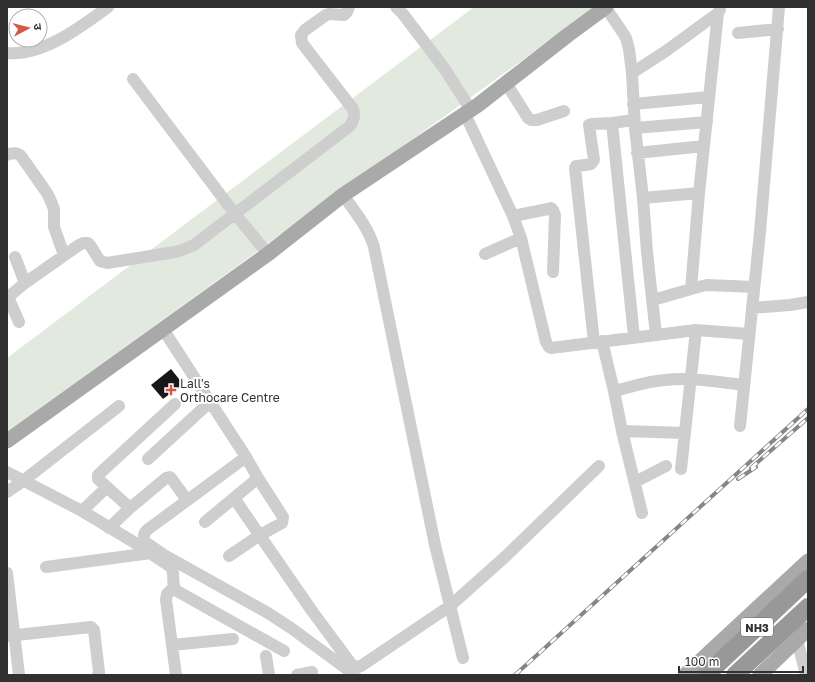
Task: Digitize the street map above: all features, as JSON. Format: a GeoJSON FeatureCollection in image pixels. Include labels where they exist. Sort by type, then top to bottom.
{"type":"FeatureCollection","features":[{"type":"Feature","properties":{"kind":"highway","name":"NH3"},"geometry":{"type":"LineString","coordinates":[[706,675],[808,579]]}},
{"type":"Feature","properties":{"kind":"highway","name":"NH3"},"geometry":{"type":"LineString","coordinates":[[735,675],[808,607]]}},
{"type":"Feature","properties":{"kind":"main road"},"geometry":{"type":"LineString","coordinates":[[7,441],[268,254],[343,195],[468,112],[568,34],[606,7]]}},
{"type":"Feature","properties":{"kind":"main road"},"geometry":{"type":"LineString","coordinates":[[685,675],[808,561]]}},
{"type":"Feature","properties":{"kind":"main road"},"geometry":{"type":"LineString","coordinates":[[760,675],[803,634]]}},
{"type":"Feature","properties":{"kind":"street"},"geometry":{"type":"LineString","coordinates":[[7,53],[34,50],[58,41],[108,7]]}},
{"type":"Feature","properties":{"kind":"street"},"geometry":{"type":"LineString","coordinates":[[19,322],[7,297],[79,245],[88,243],[100,260],[107,263],[182,250],[194,245],[350,126],[353,121],[353,109],[302,43],[301,35],[304,30],[326,15],[344,15],[349,7]]}},
{"type":"Feature","properties":{"kind":"street"},"geometry":{"type":"LineString","coordinates":[[396,7],[404,14],[444,68],[468,112],[521,238],[548,347],[551,348],[696,330],[750,334]]}},
{"type":"Feature","properties":{"kind":"street"},"geometry":{"type":"LineString","coordinates":[[606,7],[624,33],[629,49],[632,73],[634,124],[643,198],[656,335]]}},
{"type":"Feature","properties":{"kind":"street"},"geometry":{"type":"LineString","coordinates":[[740,426],[750,334],[779,7]]}},
{"type":"Feature","properties":{"kind":"street"},"geometry":{"type":"LineString","coordinates":[[632,73],[666,51],[720,10]]}},
{"type":"Feature","properties":{"kind":"street"},"geometry":{"type":"LineString","coordinates":[[691,289],[699,193],[720,10]]}},
{"type":"Feature","properties":{"kind":"street"},"geometry":{"type":"LineString","coordinates":[[738,33],[778,29]]}},
{"type":"Feature","properties":{"kind":"street"},"geometry":{"type":"LineString","coordinates":[[133,79],[235,214],[268,254]]}},
{"type":"Feature","properties":{"kind":"street"},"geometry":{"type":"LineString","coordinates":[[506,83],[530,120],[537,120],[564,111]]}},
{"type":"Feature","properties":{"kind":"street"},"geometry":{"type":"LineString","coordinates":[[633,104],[710,97]]}},
{"type":"Feature","properties":{"kind":"street"},"geometry":{"type":"LineString","coordinates":[[642,513],[614,391],[598,342],[575,168],[578,166],[591,164],[594,160],[589,125],[612,123],[634,124],[707,122]]}},
{"type":"Feature","properties":{"kind":"street"},"geometry":{"type":"LineString","coordinates":[[612,123],[634,337]]}},
{"type":"Feature","properties":{"kind":"street"},"geometry":{"type":"LineString","coordinates":[[637,153],[704,146]]}},
{"type":"Feature","properties":{"kind":"street"},"geometry":{"type":"LineString","coordinates":[[7,155],[13,153],[19,154],[47,193],[54,209],[54,227],[64,255]]}},
{"type":"Feature","properties":{"kind":"street"},"geometry":{"type":"LineString","coordinates":[[643,198],[699,193]]}},
{"type":"Feature","properties":{"kind":"street"},"geometry":{"type":"LineString","coordinates":[[343,195],[365,226],[374,247],[435,545],[463,658]]}},
{"type":"Feature","properties":{"kind":"street"},"geometry":{"type":"LineString","coordinates":[[512,216],[551,208],[553,210],[555,214],[553,272]]}},
{"type":"Feature","properties":{"kind":"street"},"geometry":{"type":"LineString","coordinates":[[485,254],[521,238]]}},
{"type":"Feature","properties":{"kind":"street"},"geometry":{"type":"LineString","coordinates":[[15,257],[25,283]]}},
{"type":"Feature","properties":{"kind":"street"},"geometry":{"type":"LineString","coordinates":[[652,300],[708,285],[754,287]]}},
{"type":"Feature","properties":{"kind":"street"},"geometry":{"type":"LineString","coordinates":[[752,308],[790,306],[808,302]]}},
{"type":"Feature","properties":{"kind":"street"},"geometry":{"type":"LineString","coordinates":[[163,329],[246,458],[283,519],[282,522],[229,556]]}},
{"type":"Feature","properties":{"kind":"street"},"geometry":{"type":"LineString","coordinates":[[681,469],[696,330]]}},
{"type":"Feature","properties":{"kind":"street"},"geometry":{"type":"LineString","coordinates":[[614,391],[663,380],[691,380],[744,385]]}},
{"type":"Feature","properties":{"kind":"street"},"geometry":{"type":"LineString","coordinates":[[148,460],[210,402]]}},
{"type":"Feature","properties":{"kind":"street"},"geometry":{"type":"LineString","coordinates":[[130,508],[98,479],[98,475],[175,404]]}},
{"type":"Feature","properties":{"kind":"street"},"geometry":{"type":"LineString","coordinates":[[7,492],[119,406]]}},
{"type":"Feature","properties":{"kind":"street"},"geometry":{"type":"LineString","coordinates":[[622,431],[685,433]]}},
{"type":"Feature","properties":{"kind":"street"},"geometry":{"type":"LineString","coordinates":[[246,458],[144,532],[144,539],[164,555],[268,613],[355,675]]}},
{"type":"Feature","properties":{"kind":"street"},"geometry":{"type":"LineString","coordinates":[[234,498],[312,611],[355,667],[361,666],[450,606],[506,556],[599,466]]}},
{"type":"Feature","properties":{"kind":"street"},"geometry":{"type":"LineString","coordinates":[[635,482],[666,466]]}},
{"type":"Feature","properties":{"kind":"street"},"geometry":{"type":"LineString","coordinates":[[7,472],[82,511],[151,553],[172,567],[174,572],[175,590],[284,651]]}},
{"type":"Feature","properties":{"kind":"street"},"geometry":{"type":"LineString","coordinates":[[109,528],[130,508],[168,477],[172,478],[187,500]]}},
{"type":"Feature","properties":{"kind":"street"},"geometry":{"type":"LineString","coordinates":[[205,522],[258,478]]}},
{"type":"Feature","properties":{"kind":"street"},"geometry":{"type":"LineString","coordinates":[[82,511],[106,487]]}},
{"type":"Feature","properties":{"kind":"street"},"geometry":{"type":"LineString","coordinates":[[46,566],[151,553]]}},
{"type":"Feature","properties":{"kind":"street"},"geometry":{"type":"LineString","coordinates":[[7,573],[11,636],[19,675]]}},
{"type":"Feature","properties":{"kind":"street"},"geometry":{"type":"LineString","coordinates":[[174,587],[166,597],[176,675]]}},
{"type":"Feature","properties":{"kind":"street"},"geometry":{"type":"LineString","coordinates":[[11,636],[91,627],[94,630],[99,672],[98,675]]}},
{"type":"Feature","properties":{"kind":"street"},"geometry":{"type":"LineString","coordinates":[[803,634],[806,675]]}},
{"type":"Feature","properties":{"kind":"street"},"geometry":{"type":"LineString","coordinates":[[172,645],[233,639]]}},
{"type":"Feature","properties":{"kind":"street"},"geometry":{"type":"LineString","coordinates":[[266,656],[269,675]]}},
{"type":"Feature","properties":{"kind":"street"},"geometry":{"type":"LineString","coordinates":[[297,675],[312,672]]}},
{"type":"Feature","properties":{"kind":"shaded area"},"geometry":{"type":"Polygon","coordinates":[[[474,7],[596,7],[7,432],[7,358],[474,7]]]}},
{"type":"Feature","properties":{"kind":"building"},"geometry":{"type":"Polygon","coordinates":[[[171,369],[183,384],[163,399],[151,385],[171,369]]]}},
{"type":"Feature","properties":{"kind":"railway"},"geometry":{"type":"LineString","coordinates":[[515,675],[808,409]]}},
{"type":"Feature","properties":{"kind":"railway"},"geometry":{"type":"LineString","coordinates":[[751,468],[808,418]]}},
{"type":"Feature","properties":{"kind":"railway"},"geometry":{"type":"LineString","coordinates":[[738,479],[756,467]]}},
{"type":"Feature","properties":{"kind":"place","name":"Lall's Orthocare Centre"},"geometry":{"type":"Point","coordinates":[171,390]}}]}
